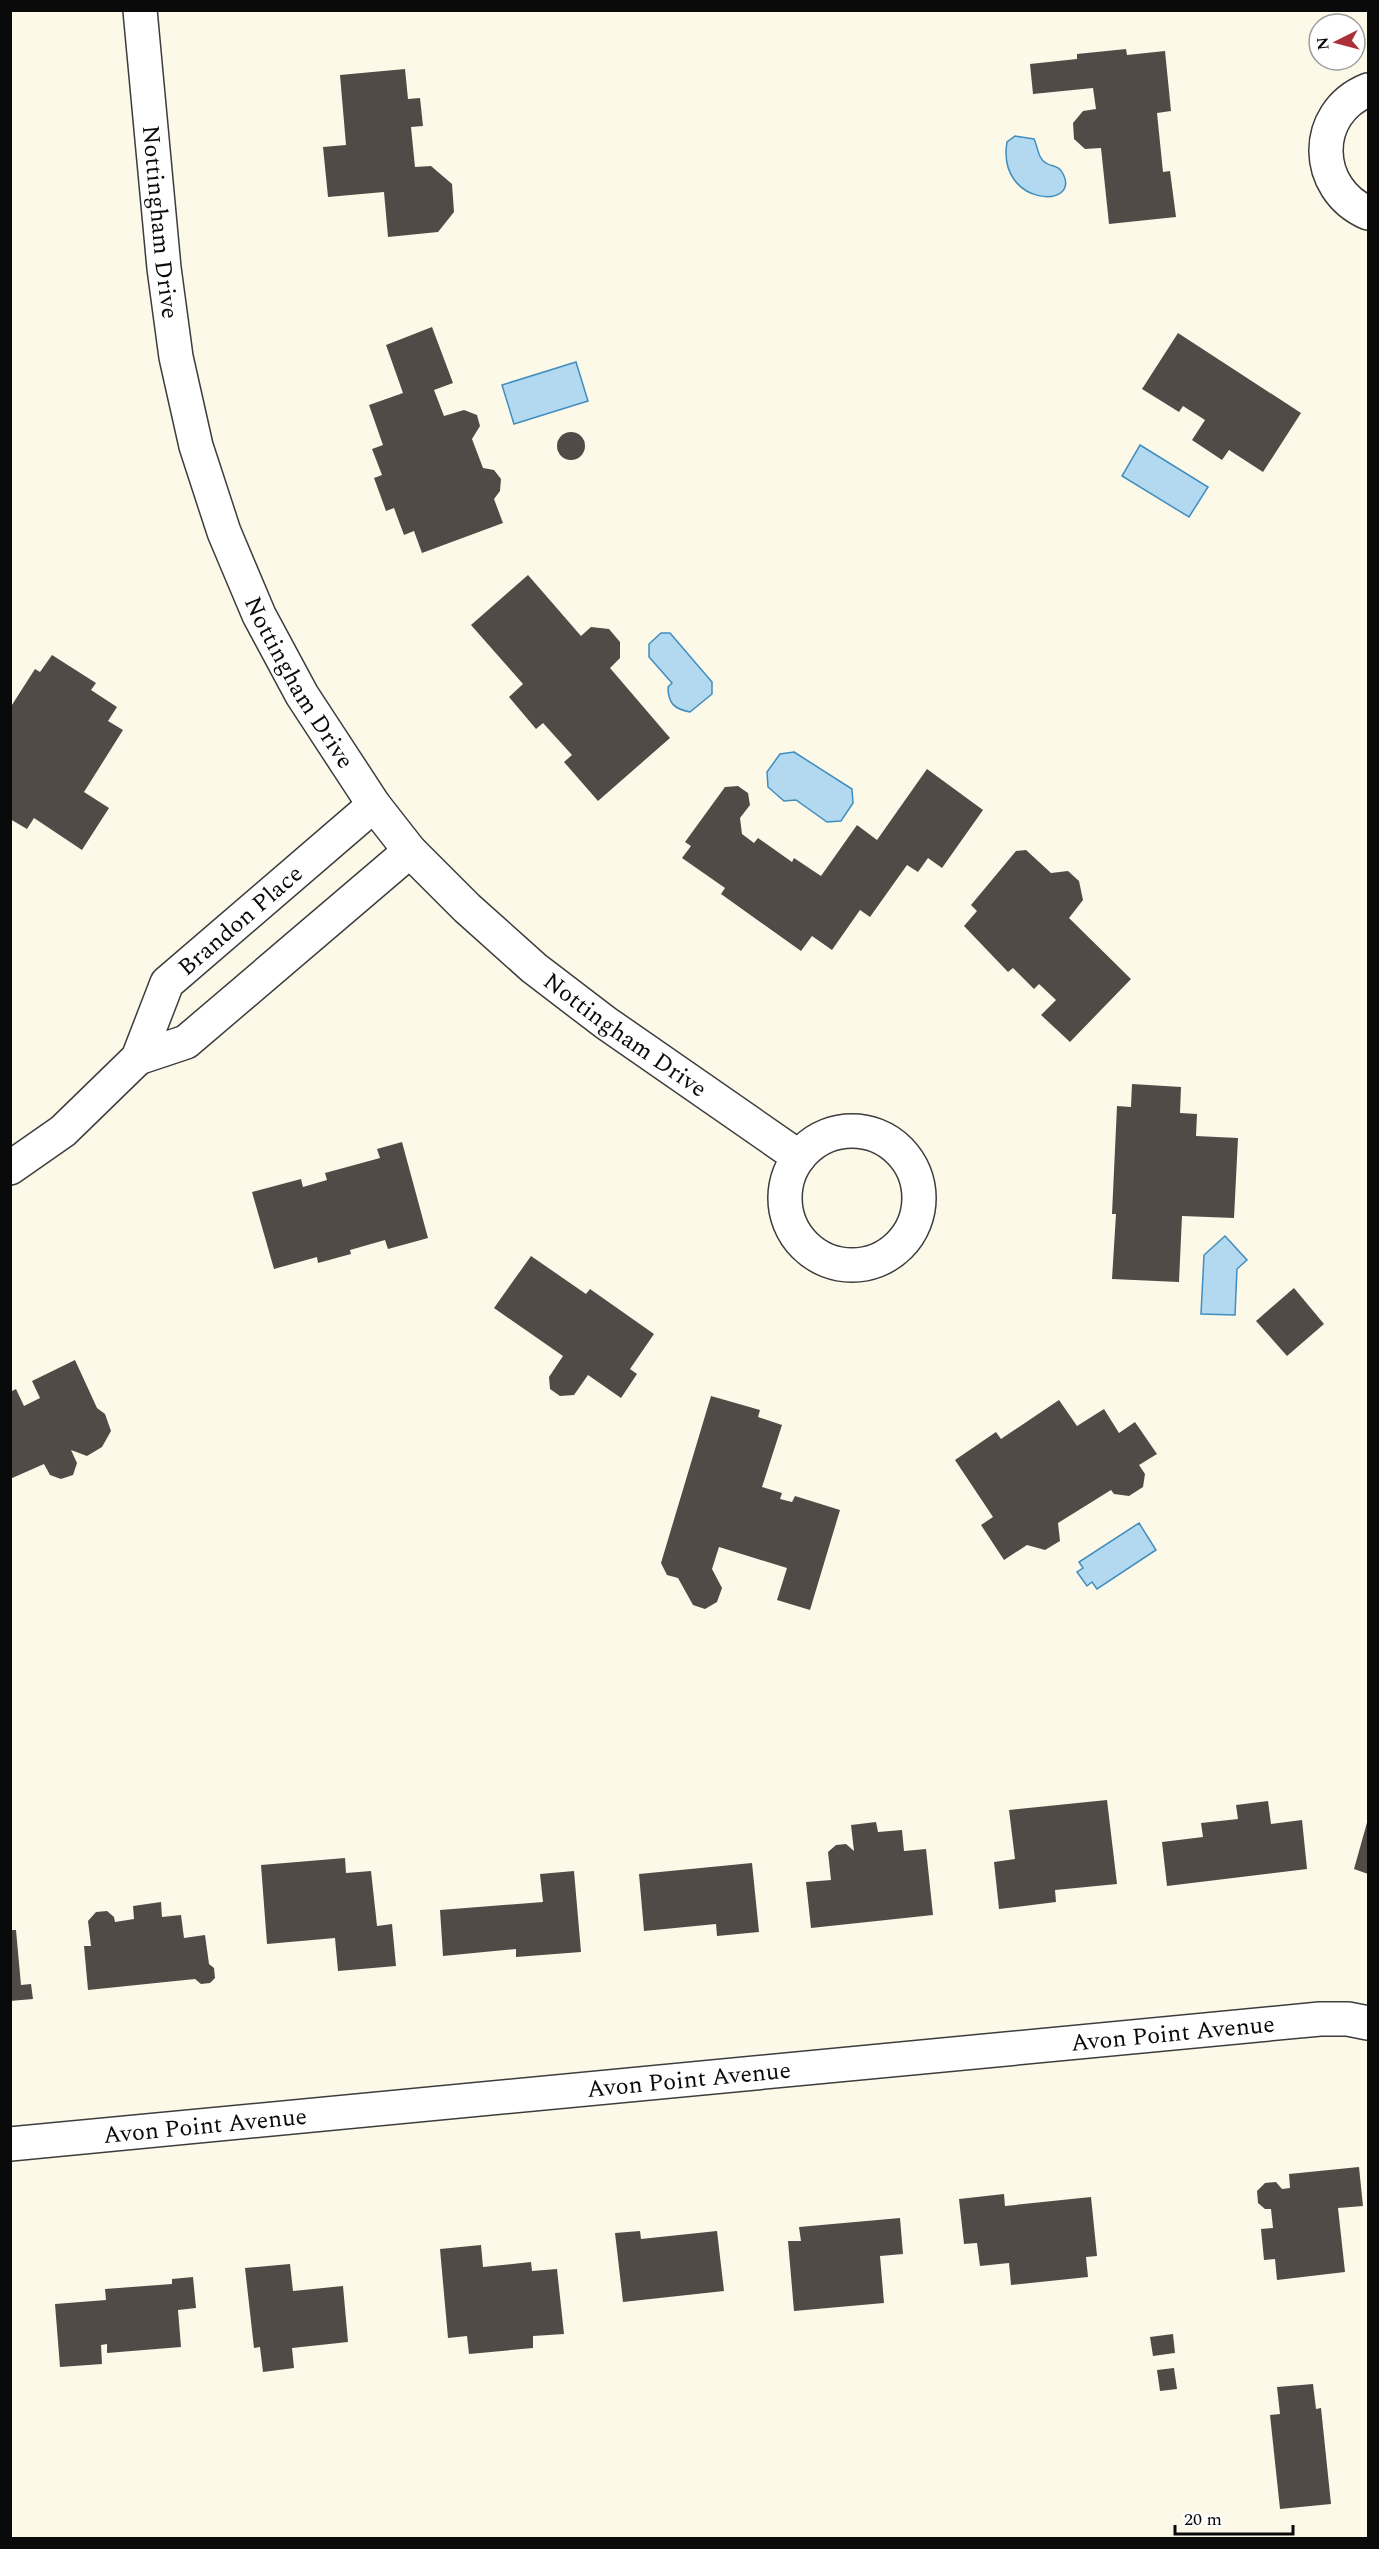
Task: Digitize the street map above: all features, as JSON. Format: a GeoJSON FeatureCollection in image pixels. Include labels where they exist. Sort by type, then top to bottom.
{"type":"FeatureCollection","features":[{"type":"Feature","properties":{"kind":"street","name":"Nottingham Drive"},"geometry":{"type":"LineString","coordinates":[[140,10],[164,268],[176,357],[196,446],[224,532],[259,615],[302,695],[374,805],[410,851],[467,908],[534,968],[606,1023],[799,1157]]}},
{"type":"Feature","properties":{"kind":"street"},"geometry":{"type":"LineString","coordinates":[[1368,90],[1354,97],[1336,116],[1329,132],[1326,150],[1328,168],[1340,192],[1353,204],[1368,213]]}},
{"type":"Feature","properties":{"kind":"street","name":"Brandon Place"},"geometry":{"type":"LineString","coordinates":[[10,1168],[63,1131],[138,1058],[166,983],[374,805]]}},
{"type":"Feature","properties":{"kind":"street","name":"Brandon Place"},"geometry":{"type":"LineString","coordinates":[[138,1058],[186,1042],[410,851]]}},
{"type":"Feature","properties":{"kind":"street"},"geometry":{"type":"LineString","coordinates":[[844,1131],[871,1134],[895,1147],[911,1168],[917,1188],[918,1208],[908,1233],[890,1253],[865,1263],[838,1263],[813,1253],[795,1233],[785,1208],[787,1181],[799,1157],[819,1139],[844,1131]]}},
{"type":"Feature","properties":{"kind":"street","name":"Avon Point Avenue"},"geometry":{"type":"LineString","coordinates":[[10,2144],[1320,2019],[1348,2019],[1368,2023]]}},
{"type":"Feature","properties":{"kind":"water"},"geometry":{"type":"Polygon","coordinates":[[[1015,136],[1034,139],[1043,161],[1057,167],[1062,172],[1066,184],[1061,192],[1051,196],[1039,196],[1025,190],[1014,179],[1007,164],[1007,142],[1015,136]]]}},
{"type":"Feature","properties":{"kind":"water"},"geometry":{"type":"Polygon","coordinates":[[[576,362],[588,401],[514,424],[502,385],[576,362]]]}},
{"type":"Feature","properties":{"kind":"water"},"geometry":{"type":"Polygon","coordinates":[[[1140,445],[1208,487],[1189,517],[1122,476],[1140,445]]]}},
{"type":"Feature","properties":{"kind":"water"},"geometry":{"type":"Polygon","coordinates":[[[661,633],[670,633],[712,682],[712,694],[690,712],[673,704],[669,697],[668,687],[672,683],[649,657],[649,644],[661,633]]]}},
{"type":"Feature","properties":{"kind":"water"},"geometry":{"type":"Polygon","coordinates":[[[794,752],[852,789],[853,803],[841,821],[827,822],[796,800],[784,801],[768,787],[767,772],[780,754],[794,752]]]}},
{"type":"Feature","properties":{"kind":"water"},"geometry":{"type":"Polygon","coordinates":[[[1225,1236],[1247,1260],[1237,1269],[1235,1315],[1201,1314],[1204,1255],[1225,1236]]]}},
{"type":"Feature","properties":{"kind":"water"},"geometry":{"type":"Polygon","coordinates":[[[1139,1523],[1156,1550],[1097,1589],[1092,1582],[1087,1586],[1077,1572],[1083,1568],[1079,1562],[1139,1523]]]}},
{"type":"Feature","properties":{"kind":"building"},"geometry":{"type":"Polygon","coordinates":[[[1126,49],[1127,55],[1165,51],[1171,111],[1157,113],[1163,172],[1170,171],[1176,217],[1109,224],[1101,148],[1085,149],[1074,139],[1073,123],[1083,111],[1096,109],[1093,88],[1033,94],[1030,64],[1077,59],[1077,54],[1126,49]]]}},
{"type":"Feature","properties":{"kind":"building"},"geometry":{"type":"Polygon","coordinates":[[[405,69],[408,99],[420,98],[423,126],[411,127],[415,167],[431,166],[452,184],[454,212],[438,232],[388,237],[384,192],[328,197],[323,147],[346,145],[340,75],[405,69]]]}},
{"type":"Feature","properties":{"kind":"building"},"geometry":{"type":"Polygon","coordinates":[[[432,327],[453,383],[434,390],[444,416],[464,410],[477,415],[480,426],[472,439],[483,468],[494,470],[501,479],[500,491],[494,499],[503,523],[422,553],[414,531],[404,535],[394,508],[386,511],[374,478],[382,475],[372,449],[383,445],[369,405],[403,393],[386,345],[432,327]]]}},
{"type":"Feature","properties":{"kind":"building"},"geometry":{"type":"Polygon","coordinates":[[[1178,333],[1301,413],[1263,472],[1229,450],[1222,460],[1192,440],[1205,420],[1183,406],[1179,412],[1142,389],[1178,333]]]}},
{"type":"Feature","properties":{"kind":"building"},"geometry":{"type":"Polygon","coordinates":[[[571,432],[581,436],[585,446],[581,456],[571,460],[561,456],[557,446],[561,436],[571,432]]]}},
{"type":"Feature","properties":{"kind":"building"},"geometry":{"type":"Polygon","coordinates":[[[528,575],[581,636],[591,627],[609,629],[620,642],[620,658],[610,668],[670,738],[598,801],[564,762],[572,755],[543,723],[536,729],[509,697],[523,684],[471,625],[528,575]]]}},
{"type":"Feature","properties":{"kind":"building"},"geometry":{"type":"Polygon","coordinates":[[[52,655],[96,683],[91,690],[117,707],[108,721],[123,730],[84,792],[109,808],[82,850],[34,818],[27,829],[10,819],[10,708],[35,669],[40,672],[52,655]]]}},
{"type":"Feature","properties":{"kind":"building"},"geometry":{"type":"Polygon","coordinates":[[[927,769],[983,810],[942,868],[928,858],[918,872],[907,865],[870,917],[860,910],[832,950],[812,936],[801,951],[721,894],[725,888],[682,858],[691,846],[685,842],[725,787],[738,786],[748,793],[750,805],[740,818],[742,834],[754,843],[758,838],[792,862],[794,858],[821,876],[857,825],[877,840],[927,769]]]}},
{"type":"Feature","properties":{"kind":"building"},"geometry":{"type":"Polygon","coordinates":[[[1026,850],[1051,873],[1068,871],[1079,881],[1083,900],[1069,918],[1131,979],[1070,1042],[1041,1015],[1056,1000],[1039,984],[1034,989],[1013,968],[1008,972],[964,926],[977,911],[971,905],[1016,851],[1026,850]]]}},
{"type":"Feature","properties":{"kind":"building"},"geometry":{"type":"Polygon","coordinates":[[[1132,1084],[1181,1087],[1180,1113],[1197,1114],[1196,1136],[1238,1138],[1234,1218],[1182,1216],[1179,1282],[1112,1279],[1116,1214],[1112,1214],[1117,1106],[1131,1107],[1132,1084]]]}},
{"type":"Feature","properties":{"kind":"building"},"geometry":{"type":"Polygon","coordinates":[[[402,1142],[428,1238],[388,1249],[385,1240],[350,1250],[351,1254],[318,1263],[317,1257],[274,1269],[252,1192],[301,1179],[303,1187],[327,1180],[325,1173],[380,1158],[377,1149],[402,1142]]]}},
{"type":"Feature","properties":{"kind":"building"},"geometry":{"type":"Polygon","coordinates":[[[531,1256],[586,1294],[590,1289],[654,1334],[630,1369],[637,1374],[621,1398],[588,1375],[574,1395],[560,1396],[550,1389],[549,1377],[563,1356],[494,1308],[531,1256]]]}},
{"type":"Feature","properties":{"kind":"building"},"geometry":{"type":"Polygon","coordinates":[[[1294,1288],[1324,1324],[1287,1356],[1256,1321],[1294,1288]]]}},
{"type":"Feature","properties":{"kind":"building"},"geometry":{"type":"Polygon","coordinates":[[[75,1360],[97,1408],[105,1414],[111,1431],[102,1447],[87,1456],[71,1450],[77,1463],[73,1475],[61,1479],[50,1475],[44,1464],[10,1479],[10,1392],[16,1389],[24,1406],[40,1398],[32,1381],[75,1360]]]}},
{"type":"Feature","properties":{"kind":"building"},"geometry":{"type":"Polygon","coordinates":[[[711,1396],[760,1410],[758,1417],[782,1425],[762,1487],[782,1493],[780,1499],[792,1502],[795,1496],[840,1510],[810,1610],[777,1600],[787,1568],[719,1547],[712,1569],[722,1588],[717,1602],[705,1609],[693,1605],[678,1578],[667,1575],[661,1563],[711,1396]]]}},
{"type":"Feature","properties":{"kind":"building"},"geometry":{"type":"Polygon","coordinates":[[[1059,1400],[1077,1426],[1104,1409],[1119,1433],[1135,1422],[1157,1454],[1139,1465],[1145,1474],[1143,1487],[1129,1496],[1114,1494],[1111,1490],[1058,1523],[1060,1541],[1045,1550],[1027,1545],[1004,1560],[981,1525],[993,1517],[955,1460],[996,1432],[1001,1439],[1059,1400]]]}},
{"type":"Feature","properties":{"kind":"building"},"geometry":{"type":"Polygon","coordinates":[[[1107,1800],[1117,1884],[1055,1890],[1056,1902],[999,1909],[994,1862],[1015,1859],[1009,1810],[1107,1800]]]}},
{"type":"Feature","properties":{"kind":"building"},"geometry":{"type":"Polygon","coordinates":[[[1268,1801],[1271,1824],[1302,1820],[1307,1869],[1167,1886],[1162,1842],[1203,1837],[1201,1823],[1238,1819],[1236,1805],[1268,1801]]]}},
{"type":"Feature","properties":{"kind":"building"},"geometry":{"type":"Polygon","coordinates":[[[1368,1819],[1368,1874],[1354,1869],[1368,1819]]]}},
{"type":"Feature","properties":{"kind":"building"},"geometry":{"type":"Polygon","coordinates":[[[876,1822],[878,1832],[902,1830],[904,1851],[926,1849],[933,1915],[811,1928],[806,1882],[831,1880],[828,1852],[836,1845],[846,1844],[854,1851],[851,1825],[876,1822]]]}},
{"type":"Feature","properties":{"kind":"building"},"geometry":{"type":"Polygon","coordinates":[[[345,1858],[346,1873],[371,1871],[377,1926],[392,1924],[396,1966],[338,1971],[335,1938],[267,1944],[261,1865],[345,1858]]]}},
{"type":"Feature","properties":{"kind":"building"},"geometry":{"type":"Polygon","coordinates":[[[752,1863],[759,1932],[717,1936],[716,1924],[644,1931],[639,1874],[752,1863]]]}},
{"type":"Feature","properties":{"kind":"building"},"geometry":{"type":"Polygon","coordinates":[[[574,1871],[581,1952],[516,1957],[516,1949],[443,1956],[440,1910],[543,1902],[540,1874],[574,1871]]]}},
{"type":"Feature","properties":{"kind":"building"},"geometry":{"type":"Polygon","coordinates":[[[161,1902],[162,1917],[181,1915],[184,1938],[205,1935],[209,1964],[214,1968],[215,1978],[210,1983],[201,1984],[195,1979],[88,1990],[84,1946],[91,1946],[88,1921],[96,1912],[107,1911],[114,1917],[115,1922],[134,1919],[133,1906],[161,1902]]]}},
{"type":"Feature","properties":{"kind":"building"},"geometry":{"type":"Polygon","coordinates":[[[10,1930],[16,1930],[21,1985],[31,1984],[33,1999],[10,2001],[10,1930]]]}},
{"type":"Feature","properties":{"kind":"building"},"geometry":{"type":"Polygon","coordinates":[[[1359,2167],[1363,2206],[1338,2208],[1345,2272],[1277,2280],[1275,2259],[1264,2260],[1261,2229],[1273,2228],[1271,2209],[1265,2209],[1258,2203],[1257,2191],[1265,2183],[1276,2182],[1282,2189],[1290,2188],[1289,2174],[1359,2167]]]}},
{"type":"Feature","properties":{"kind":"building"},"geometry":{"type":"Polygon","coordinates":[[[1004,2194],[1005,2206],[1091,2197],[1097,2256],[1086,2257],[1088,2277],[1011,2285],[1009,2263],[980,2266],[977,2243],[964,2244],[959,2199],[1004,2194]]]}},
{"type":"Feature","properties":{"kind":"building"},"geometry":{"type":"Polygon","coordinates":[[[900,2218],[903,2254],[880,2256],[884,2303],[794,2311],[788,2241],[801,2241],[799,2227],[900,2218]]]}},
{"type":"Feature","properties":{"kind":"building"},"geometry":{"type":"Polygon","coordinates":[[[640,2231],[641,2239],[717,2231],[724,2291],[623,2302],[615,2233],[640,2231]]]}},
{"type":"Feature","properties":{"kind":"building"},"geometry":{"type":"Polygon","coordinates":[[[481,2245],[483,2267],[531,2262],[532,2271],[557,2269],[564,2334],[533,2336],[533,2348],[469,2354],[467,2336],[448,2338],[440,2249],[481,2245]]]}},
{"type":"Feature","properties":{"kind":"building"},"geometry":{"type":"Polygon","coordinates":[[[290,2264],[293,2291],[343,2286],[348,2342],[292,2348],[294,2368],[263,2372],[260,2347],[254,2348],[245,2268],[290,2264]]]}},
{"type":"Feature","properties":{"kind":"building"},"geometry":{"type":"Polygon","coordinates":[[[193,2277],[196,2308],[178,2310],[181,2347],[107,2353],[107,2344],[101,2345],[102,2364],[60,2367],[55,2304],[106,2300],[105,2289],[172,2284],[172,2279],[193,2277]]]}},
{"type":"Feature","properties":{"kind":"building"},"geometry":{"type":"Polygon","coordinates":[[[1173,2334],[1175,2353],[1153,2356],[1150,2337],[1173,2334]]]}},
{"type":"Feature","properties":{"kind":"building"},"geometry":{"type":"Polygon","coordinates":[[[1174,2368],[1177,2389],[1160,2391],[1157,2370],[1174,2368]]]}},
{"type":"Feature","properties":{"kind":"building"},"geometry":{"type":"Polygon","coordinates":[[[1313,2384],[1316,2409],[1321,2408],[1331,2504],[1280,2509],[1270,2415],[1280,2414],[1277,2387],[1313,2384]]]}}]}
